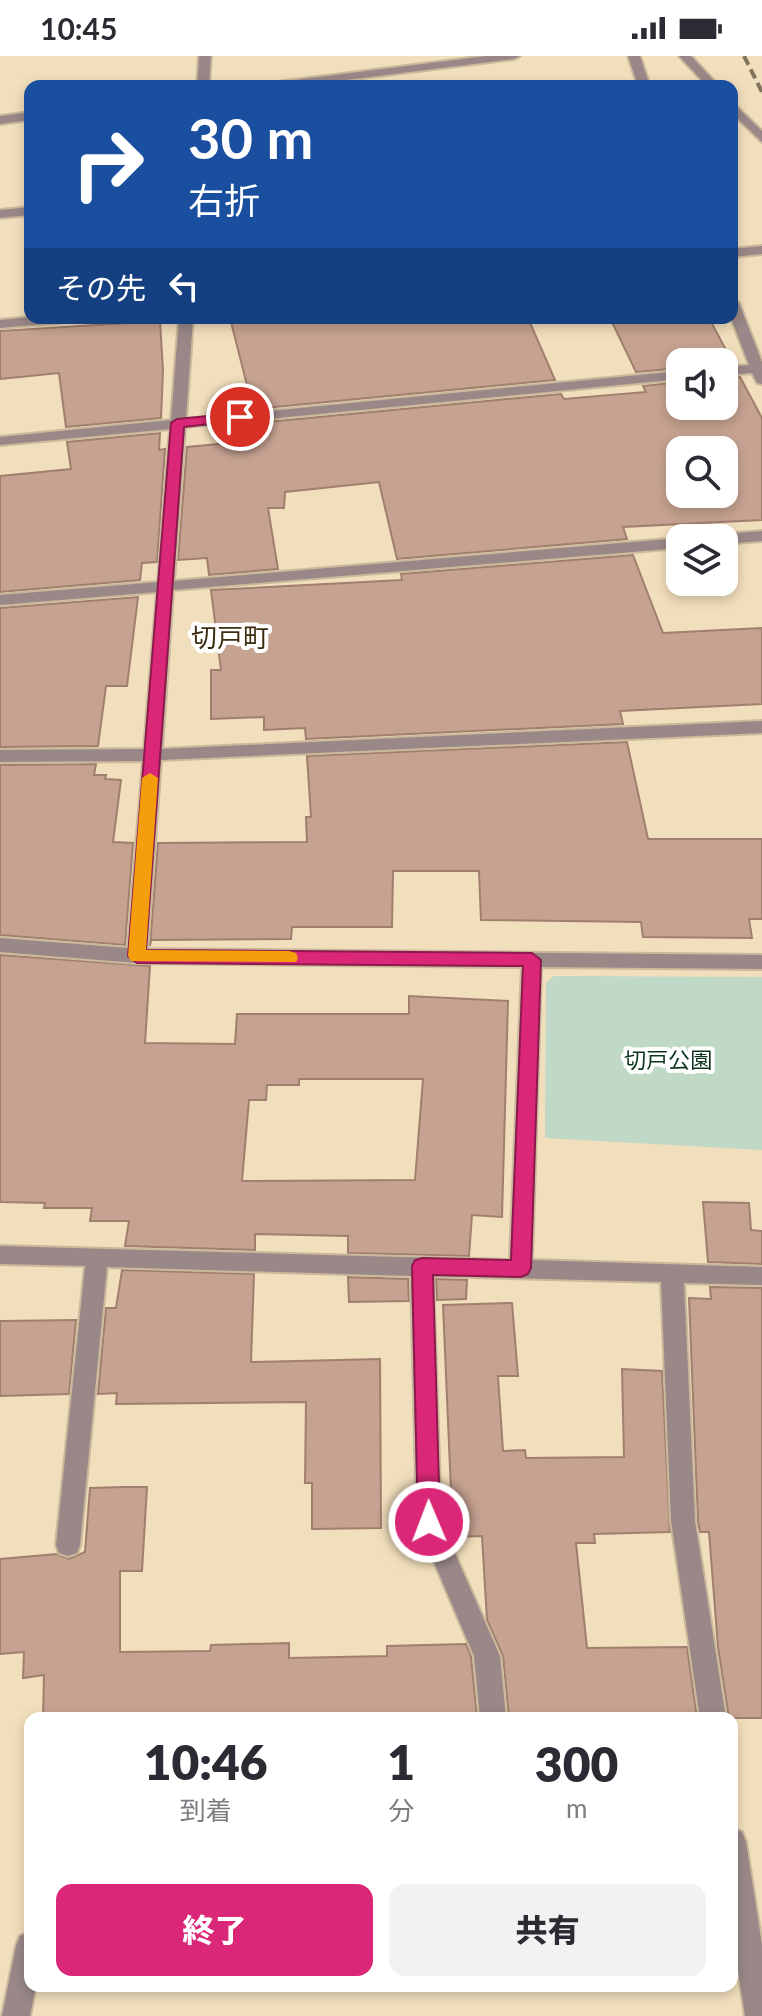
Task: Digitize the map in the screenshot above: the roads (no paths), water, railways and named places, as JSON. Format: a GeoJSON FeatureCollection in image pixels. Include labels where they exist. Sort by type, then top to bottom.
{"type":"FeatureCollection","features":[{"type":"Feature","properties":{"kind":"street"},"geometry":{"type":"LineString","coordinates":[[203,80],[205,56]]}},
{"type":"Feature","properties":{"kind":"street"},"geometry":{"type":"LineString","coordinates":[[319,80],[514,56]]}},
{"type":"Feature","properties":{"kind":"street"},"geometry":{"type":"LineString","coordinates":[[634,56],[642,80]]}},
{"type":"Feature","properties":{"kind":"street"},"geometry":{"type":"LineString","coordinates":[[685,56],[707,80]]}},
{"type":"Feature","properties":{"kind":"street"},"geometry":{"type":"LineString","coordinates":[[738,112],[762,138]]}},
{"type":"Feature","properties":{"kind":"street"},"geometry":{"type":"LineString","coordinates":[[0,120],[24,117]]}},
{"type":"Feature","properties":{"kind":"street"},"geometry":{"type":"LineString","coordinates":[[0,214],[24,212]]}},
{"type":"Feature","properties":{"kind":"street"},"geometry":{"type":"LineString","coordinates":[[738,252],[762,250]]}},
{"type":"Feature","properties":{"kind":"street"},"geometry":{"type":"LineString","coordinates":[[738,318],[760,374],[738,372]]}},
{"type":"Feature","properties":{"kind":"street"},"geometry":{"type":"LineString","coordinates":[[0,324],[24,322]]}},
{"type":"Feature","properties":{"kind":"street"},"geometry":{"type":"LineString","coordinates":[[137,956],[185,324]]}},
{"type":"Feature","properties":{"kind":"street"},"geometry":{"type":"LineString","coordinates":[[0,441],[666,376]]}},
{"type":"Feature","properties":{"kind":"street"},"geometry":{"type":"LineString","coordinates":[[738,538],[762,536]]}},
{"type":"Feature","properties":{"kind":"street"},"geometry":{"type":"LineString","coordinates":[[0,600],[666,544]]}},
{"type":"Feature","properties":{"kind":"street"},"geometry":{"type":"LineString","coordinates":[[0,756],[152,755],[762,727]]}},
{"type":"Feature","properties":{"kind":"street"},"geometry":{"type":"LineString","coordinates":[[0,945],[137,956],[762,962]]}},
{"type":"Feature","properties":{"kind":"street"},"geometry":{"type":"LineString","coordinates":[[521,1268],[532,960]]}},
{"type":"Feature","properties":{"kind":"street"},"geometry":{"type":"LineString","coordinates":[[0,1255],[762,1276]]}},
{"type":"Feature","properties":{"kind":"street"},"geometry":{"type":"LineString","coordinates":[[68,1545],[97,1258]]}},
{"type":"Feature","properties":{"kind":"street"},"geometry":{"type":"LineString","coordinates":[[422,1266],[429,1522],[487,1656],[492,1712]]}},
{"type":"Feature","properties":{"kind":"street"},"geometry":{"type":"LineString","coordinates":[[672,1272],[683,1521],[712,1712]]}},
{"type":"Feature","properties":{"kind":"street"},"geometry":{"type":"LineString","coordinates":[[738,1881],[759,2016]]}},
{"type":"Feature","properties":{"kind":"street"},"geometry":{"type":"LineString","coordinates":[[16,2016],[24,1976]]}},
{"type":"Feature","properties":{"kind":"railway"},"geometry":{"type":"LineString","coordinates":[[744,56],[762,92]]}},
{"type":"Feature","properties":{"kind":"district","name":"切戸町"},"geometry":{"type":"Point","coordinates":[230,638]}},
{"type":"Feature","properties":{"kind":"park label","name":"切戸公園"},"geometry":{"type":"Point","coordinates":[668,1060]}}]}
